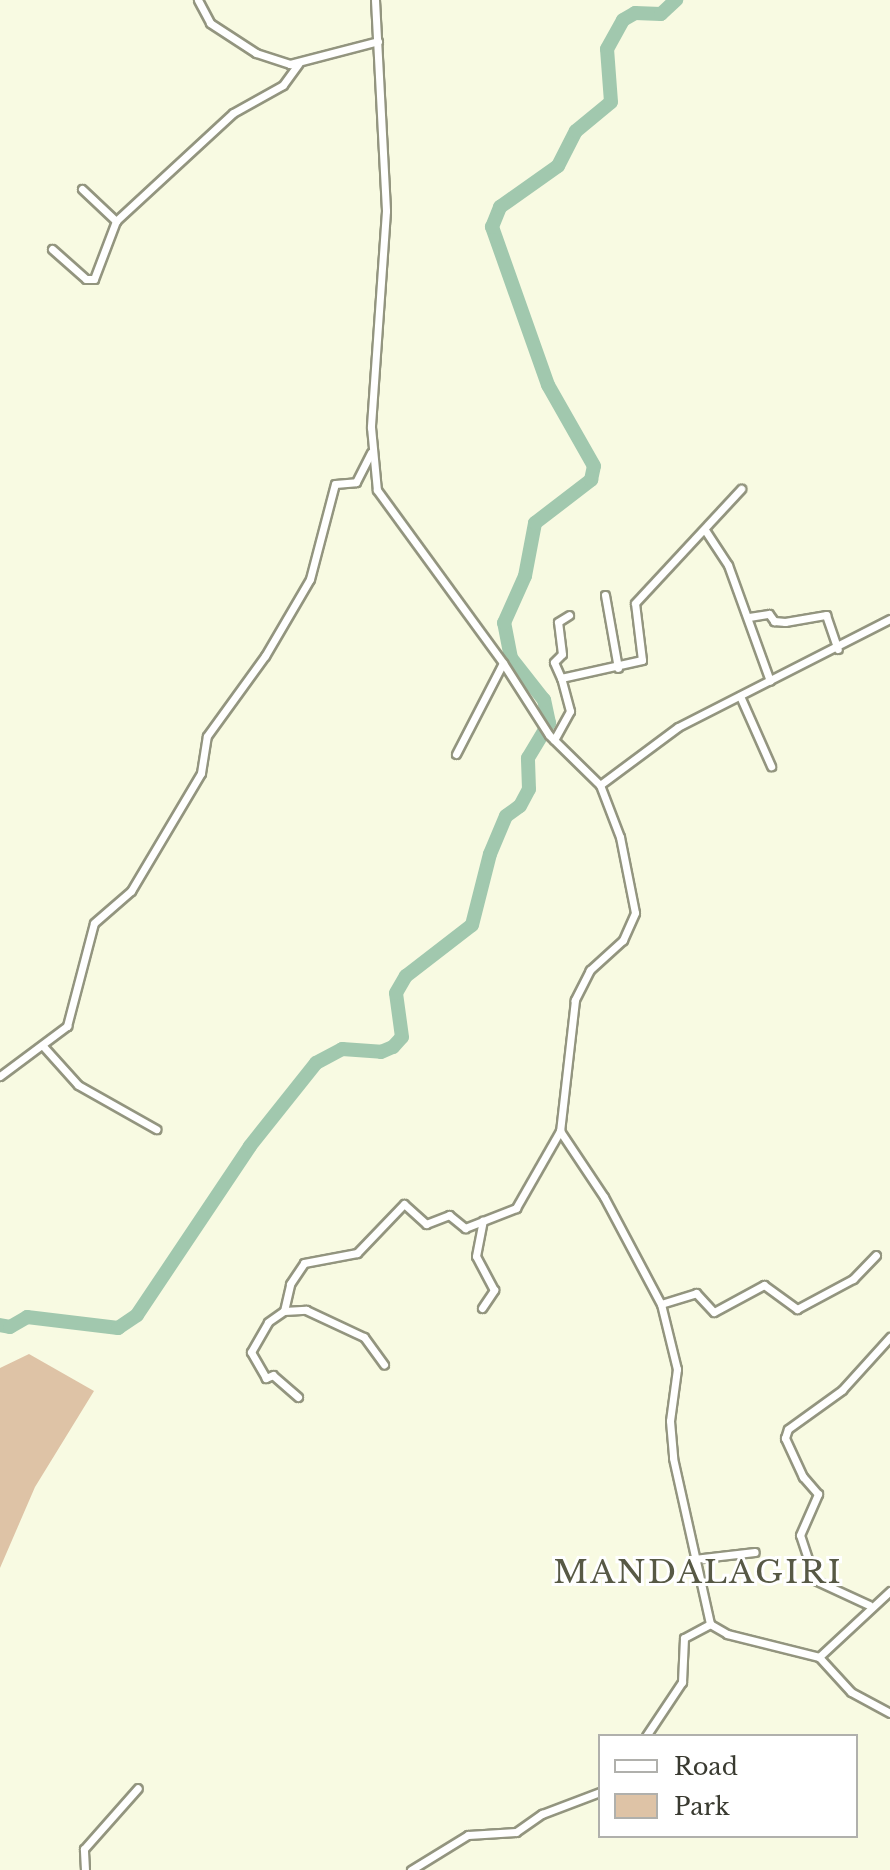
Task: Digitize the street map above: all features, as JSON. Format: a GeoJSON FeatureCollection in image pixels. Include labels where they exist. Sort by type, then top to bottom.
{"type":"FeatureCollection","features":[{"type":"Feature","properties":{"kind":"street"},"geometry":{"type":"LineString","coordinates":[[198,0],[210,23],[256,53],[298,64]]}},
{"type":"Feature","properties":{"kind":"street"},"geometry":{"type":"LineString","coordinates":[[284,1311],[290,1284],[304,1263],[357,1253],[404,1204],[426,1224],[449,1215],[465,1228],[519,1205],[560,1131],[575,1000],[590,970],[623,940],[635,913],[620,837],[600,785],[540,724],[503,663],[382,498],[373,450],[386,211],[375,0]]}},
{"type":"Feature","properties":{"kind":"street"},"geometry":{"type":"LineString","coordinates":[[52,249],[91,280],[116,221],[233,113],[283,85],[298,64],[351,44],[378,41]]}},
{"type":"Feature","properties":{"kind":"street"},"geometry":{"type":"LineString","coordinates":[[82,189],[116,221]]}},
{"type":"Feature","properties":{"kind":"street"},"geometry":{"type":"LineString","coordinates":[[0,1076],[43,1046],[70,1019],[97,918],[131,891],[201,773],[207,736],[304,591],[322,547],[335,484],[343,480],[356,482],[373,450]]}},
{"type":"Feature","properties":{"kind":"street"},"geometry":{"type":"LineString","coordinates":[[561,678],[618,668],[643,658],[635,603],[741,489]]}},
{"type":"Feature","properties":{"kind":"street"},"geometry":{"type":"LineString","coordinates":[[705,530],[728,565],[770,681]]}},
{"type":"Feature","properties":{"kind":"street"},"geometry":{"type":"LineString","coordinates":[[605,595],[618,668]]}},
{"type":"Feature","properties":{"kind":"street"},"geometry":{"type":"LineString","coordinates":[[749,617],[769,614],[785,622],[827,615],[838,649]]}},
{"type":"Feature","properties":{"kind":"street"},"geometry":{"type":"LineString","coordinates":[[551,738],[570,711],[554,662],[562,654],[558,622],[569,615]]}},
{"type":"Feature","properties":{"kind":"street"},"geometry":{"type":"LineString","coordinates":[[600,785],[678,727],[838,649],[890,619]]}},
{"type":"Feature","properties":{"kind":"street"},"geometry":{"type":"LineString","coordinates":[[456,754],[503,663]]}},
{"type":"Feature","properties":{"kind":"street"},"geometry":{"type":"LineString","coordinates":[[740,696],[771,766]]}},
{"type":"Feature","properties":{"kind":"street"},"geometry":{"type":"LineString","coordinates":[[43,1046],[78,1085],[156,1129]]}},
{"type":"Feature","properties":{"kind":"street"},"geometry":{"type":"LineString","coordinates":[[560,1131],[604,1197],[661,1304],[677,1369],[670,1439],[710,1624],[727,1634],[819,1657],[851,1692],[890,1713]]}},
{"type":"Feature","properties":{"kind":"street"},"geometry":{"type":"LineString","coordinates":[[482,1308],[494,1290],[476,1256],[483,1221]]}},
{"type":"Feature","properties":{"kind":"street"},"geometry":{"type":"LineString","coordinates":[[661,1304],[699,1293],[714,1312],[764,1285],[797,1309],[853,1279],[876,1255]]}},
{"type":"Feature","properties":{"kind":"street"},"geometry":{"type":"LineString","coordinates":[[298,1397],[273,1375],[266,1378],[251,1352],[268,1322],[284,1311],[306,1310],[364,1337],[384,1365]]}},
{"type":"Feature","properties":{"kind":"street"},"geometry":{"type":"LineString","coordinates":[[869,1605],[814,1579],[800,1535],[818,1494],[803,1477],[785,1438],[788,1429],[842,1390],[890,1337]]}},
{"type":"Feature","properties":{"kind":"street"},"geometry":{"type":"LineString","coordinates":[[694,1559],[755,1552]]}},
{"type":"Feature","properties":{"kind":"street"},"geometry":{"type":"LineString","coordinates":[[819,1657],[869,1605],[890,1591]]}},
{"type":"Feature","properties":{"kind":"street"},"geometry":{"type":"LineString","coordinates":[[647,1734],[682,1682],[684,1638],[710,1624]]}},
{"type":"Feature","properties":{"kind":"street"},"geometry":{"type":"LineString","coordinates":[[85,1870],[84,1849],[138,1788]]}},
{"type":"Feature","properties":{"kind":"street"},"geometry":{"type":"LineString","coordinates":[[411,1870],[468,1835],[516,1832],[542,1814],[598,1793]]}},
{"type":"Feature","properties":{"kind":"green space"},"geometry":{"type":"Polygon","coordinates":[[[29,1354],[94,1391],[35,1487],[0,1568],[0,1368],[29,1354]]]}},
{"type":"Feature","properties":{"kind":"waterway"},"geometry":{"type":"LineString","coordinates":[[0,1325],[10,1327],[27,1317],[118,1328],[137,1315],[250,1146],[316,1063],[342,1049],[381,1052],[393,1047],[402,1037],[396,993],[406,976],[472,925],[490,854],[506,816],[520,806],[529,789],[528,758],[549,723],[544,700],[511,658],[504,623],[525,576],[535,523],[591,480],[594,466],[548,385],[492,227],[500,207],[558,166],[576,131],[611,102],[607,49],[623,20],[635,13],[661,14],[676,0]]}},
{"type":"Feature","properties":{"kind":"district","name":"MANDALAGIRI"},"geometry":{"type":"Point","coordinates":[698,1572]}}]}
